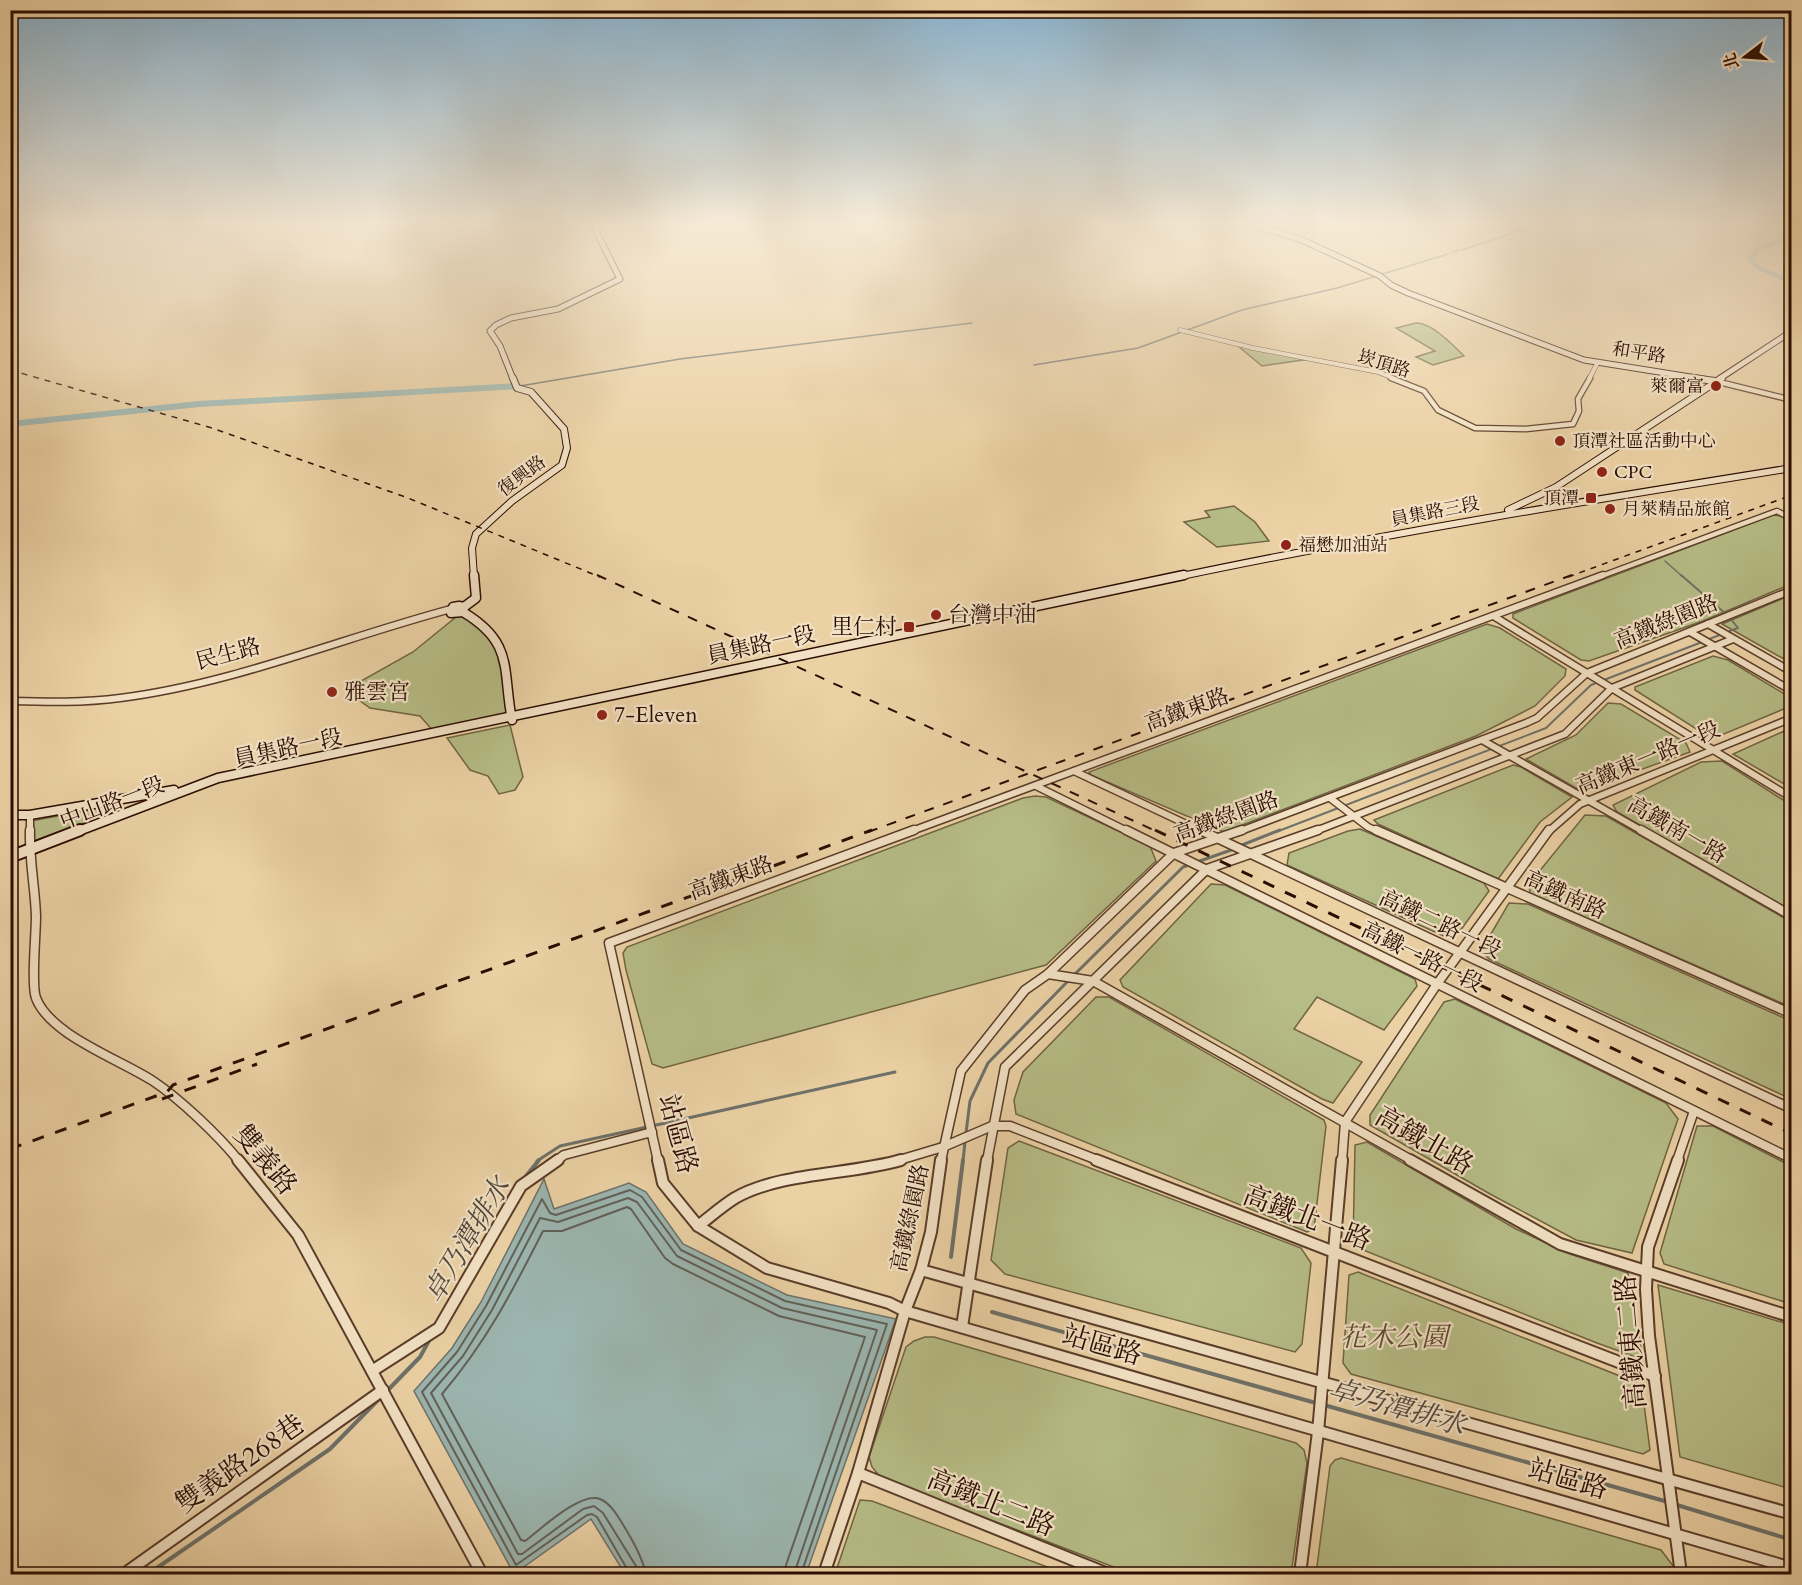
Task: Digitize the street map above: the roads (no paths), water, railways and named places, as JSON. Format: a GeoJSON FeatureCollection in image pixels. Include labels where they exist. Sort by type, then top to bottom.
{"type":"FeatureCollection","features":[{"type":"Feature","properties":{"kind":"street","name":"復興路"},"geometry":{"type":"LineString","coordinates":[[463,610],[476,598],[472,542],[477,532],[525,490],[562,465],[567,448],[564,429],[531,392],[516,386],[500,346],[491,335],[491,329],[509,320],[556,310],[577,299]]}},
{"type":"Feature","properties":{"kind":"street","name":"和平路"},"geometry":{"type":"LineString","coordinates":[[1424,299],[1584,360],[1715,381],[1763,391],[1791,400]]}},
{"type":"Feature","properties":{"kind":"street","name":"崁頂路"},"geometry":{"type":"LineString","coordinates":[[1180,330],[1253,348],[1378,372],[1424,391],[1438,410],[1475,428],[1526,429],[1573,424],[1579,411],[1578,399],[1598,362]]}},
{"type":"Feature","properties":{"kind":"street"},"geometry":{"type":"LineString","coordinates":[[1498,515],[1556,487],[1791,331]]}},
{"type":"Feature","properties":{"kind":"street"},"geometry":{"type":"LineString","coordinates":[[1498,515],[1791,468]]}},
{"type":"Feature","properties":{"kind":"street","name":"高鐵東路"},"geometry":{"type":"LineString","coordinates":[[609,943],[1777,511],[1791,519]]}},
{"type":"Feature","properties":{"kind":"street","name":"員集路三段"},"geometry":{"type":"LineString","coordinates":[[1235,564],[1498,515]]}},
{"type":"Feature","properties":{"kind":"street","name":"員集路一段"},"geometry":{"type":"LineString","coordinates":[[10,814],[30,815],[173,790],[218,778],[541,712],[1235,564]]}},
{"type":"Feature","properties":{"kind":"street","name":"高鐵綠園路"},"geometry":{"type":"LineString","coordinates":[[824,1575],[858,1473],[905,1311],[921,1270],[931,1232],[943,1147],[961,1071],[1025,990],[1048,974],[1174,853],[1217,840],[1330,798],[1536,718],[1587,673],[1791,590]]}},
{"type":"Feature","properties":{"kind":"street"},"geometry":{"type":"LineString","coordinates":[[451,609],[453,614],[463,610],[481,622],[498,641],[507,668],[512,718]]}},
{"type":"Feature","properties":{"kind":"street","name":"民生路"},"geometry":{"type":"LineString","coordinates":[[10,701],[74,703],[132,697],[253,666],[451,609]]}},
{"type":"Feature","properties":{"kind":"street"},"geometry":{"type":"LineString","coordinates":[[1495,616],[1791,798]]}},
{"type":"Feature","properties":{"kind":"street"},"geometry":{"type":"LineString","coordinates":[[1708,624],[1791,672]]}},
{"type":"Feature","properties":{"kind":"street"},"geometry":{"type":"LineString","coordinates":[[1690,632],[1791,691]]}},
{"type":"Feature","properties":{"kind":"street","name":"高鐵綠園路"},"geometry":{"type":"LineString","coordinates":[[962,1327],[992,1125],[1005,1066],[1207,869],[1353,818],[1565,734],[1612,688],[1733,639]]}},
{"type":"Feature","properties":{"kind":"street","name":"員集路一段"},"geometry":{"type":"LineString","coordinates":[[218,778],[228,781],[512,718]]}},
{"type":"Feature","properties":{"kind":"street","name":"高鐵東一路一段"},"geometry":{"type":"LineString","coordinates":[[1345,1122],[1448,968],[1552,826],[1580,804],[1791,718]]}},
{"type":"Feature","properties":{"kind":"street","name":"高鐵南一路"},"geometry":{"type":"LineString","coordinates":[[1482,740],[1791,916]]}},
{"type":"Feature","properties":{"kind":"street","name":"高鐵二路一段"},"geometry":{"type":"LineString","coordinates":[[1074,771],[1791,1109]]}},
{"type":"Feature","properties":{"kind":"street","name":"中山路一段"},"geometry":{"type":"LineString","coordinates":[[10,863],[30,852],[218,778]]}},
{"type":"Feature","properties":{"kind":"street","name":"中山路一段"},"geometry":{"type":"LineString","coordinates":[[10,857],[30,852],[228,781]]}},
{"type":"Feature","properties":{"kind":"street","name":"高鐵一路一段"},"geometry":{"type":"LineString","coordinates":[[1036,786],[1791,1159]]}},
{"type":"Feature","properties":{"kind":"street","name":"高鐵南路"},"geometry":{"type":"LineString","coordinates":[[1330,798],[1353,818],[1368,827],[1791,1014]]}},
{"type":"Feature","properties":{"kind":"street","name":"雙義路"},"geometry":{"type":"LineString","coordinates":[[30,815],[30,852],[36,915],[35,996],[43,1011],[56,1026],[153,1081],[210,1129],[235,1156],[298,1235],[482,1575]]}},
{"type":"Feature","properties":{"kind":"street","name":"站區路"},"geometry":{"type":"LineString","coordinates":[[609,943],[663,1183],[698,1226],[767,1268],[889,1303],[905,1311],[1791,1568]]}},
{"type":"Feature","properties":{"kind":"street","name":"高鐵北路"},"geometry":{"type":"LineString","coordinates":[[1048,974],[1093,981],[1560,1244],[1791,1317]]}},
{"type":"Feature","properties":{"kind":"street","name":"高鐵東二路"},"geometry":{"type":"LineString","coordinates":[[1681,1575],[1655,1376],[1644,1270],[1648,1247],[1694,1112]]}},
{"type":"Feature","properties":{"kind":"street"},"geometry":{"type":"LineString","coordinates":[[1300,1575],[1318,1431],[1345,1122]]}},
{"type":"Feature","properties":{"kind":"street"},"geometry":{"type":"LineString","coordinates":[[698,1226],[735,1198],[758,1188],[819,1174],[883,1165],[943,1147],[992,1125]]}},
{"type":"Feature","properties":{"kind":"street","name":"高鐵北一路"},"geometry":{"type":"LineString","coordinates":[[992,1125],[1010,1126],[1655,1376]]}},
{"type":"Feature","properties":{"kind":"street"},"geometry":{"type":"LineString","coordinates":[[372,1371],[439,1328],[521,1186],[564,1155],[651,1128]]}},
{"type":"Feature","properties":{"kind":"street","name":"站區路"},"geometry":{"type":"LineString","coordinates":[[921,1270],[1791,1514]]}},
{"type":"Feature","properties":{"kind":"street","name":"雙義路268巷"},"geometry":{"type":"LineString","coordinates":[[124,1575],[386,1395]]}},
{"type":"Feature","properties":{"kind":"street","name":"高鐵北二路"},"geometry":{"type":"LineString","coordinates":[[858,1473],[1108,1575]]}},
{"type":"Feature","properties":{"kind":"water"},"geometry":{"type":"Polygon","coordinates":[[[544,1179],[554,1209],[629,1183],[646,1192],[683,1244],[787,1295],[896,1319],[806,1574],[625,1574],[591,1519],[514,1574],[414,1391],[452,1348],[481,1302],[544,1179]]]}},
{"type":"Feature","properties":{"kind":"waterway"},"geometry":{"type":"LineString","coordinates":[[1034,365],[1138,348],[1242,310],[1290,299]]}},
{"type":"Feature","properties":{"kind":"waterway"},"geometry":{"type":"LineString","coordinates":[[520,386],[680,359],[972,323]]}},
{"type":"Feature","properties":{"kind":"waterway"},"geometry":{"type":"LineString","coordinates":[[10,424],[199,404],[519,386]]}},
{"type":"Feature","properties":{"kind":"waterway"},"geometry":{"type":"LineString","coordinates":[[1665,561],[1683,577]]}},
{"type":"Feature","properties":{"kind":"waterway"},"geometry":{"type":"LineString","coordinates":[[1681,575],[1726,614]]}},
{"type":"Feature","properties":{"kind":"waterway"},"geometry":{"type":"LineString","coordinates":[[1727,632],[1738,628],[1730,618]]}},
{"type":"Feature","properties":{"kind":"waterway"},"geometry":{"type":"LineString","coordinates":[[1707,640],[1722,634]]}},
{"type":"Feature","properties":{"kind":"waterway"},"geometry":{"type":"LineString","coordinates":[[1276,832],[1546,728],[1591,685],[1702,642]]}},
{"type":"Feature","properties":{"kind":"waterway"},"geometry":{"type":"LineString","coordinates":[[1242,845],[1280,830]]}},
{"type":"Feature","properties":{"kind":"waterway"},"geometry":{"type":"LineString","coordinates":[[1197,862],[1234,849]]}},
{"type":"Feature","properties":{"kind":"waterway"},"geometry":{"type":"LineString","coordinates":[[1074,975],[1183,867],[1189,865]]}},
{"type":"Feature","properties":{"kind":"waterway"},"geometry":{"type":"LineString","coordinates":[[966,1133],[970,1101],[988,1063],[1068,981]]}},
{"type":"Feature","properties":{"kind":"waterway","name":"卓乃潭排水"},"geometry":{"type":"LineString","coordinates":[[652,1126],[895,1072]]}},
{"type":"Feature","properties":{"kind":"waterway","name":"卓乃潭排水"},"geometry":{"type":"LineString","coordinates":[[537,1161],[560,1146],[647,1127]]}},
{"type":"Feature","properties":{"kind":"waterway"},"geometry":{"type":"LineString","coordinates":[[963,1161],[965,1142]]}},
{"type":"Feature","properties":{"kind":"waterway","name":"卓乃潭排水"},"geometry":{"type":"LineString","coordinates":[[526,1176],[539,1160]]}},
{"type":"Feature","properties":{"kind":"waterway"},"geometry":{"type":"LineString","coordinates":[[951,1257],[963,1160]]}},
{"type":"Feature","properties":{"kind":"waterway","name":"卓乃潭排水"},"geometry":{"type":"LineString","coordinates":[[992,1312],[1316,1403]]}},
{"type":"Feature","properties":{"kind":"waterway","name":"卓乃潭排水"},"geometry":{"type":"LineString","coordinates":[[388,1390],[420,1357],[430,1339]]}},
{"type":"Feature","properties":{"kind":"waterway","name":"卓乃潭排水"},"geometry":{"type":"LineString","coordinates":[[148,1574],[330,1449],[378,1400]]}},
{"type":"Feature","properties":{"kind":"waterway","name":"卓乃潭排水"},"geometry":{"type":"LineString","coordinates":[[1324,1405],[1668,1502]]}},
{"type":"Feature","properties":{"kind":"waterway","name":"卓乃潭排水"},"geometry":{"type":"LineString","coordinates":[[1677,1505],[1792,1540]]}},
{"type":"Feature","properties":{"kind":"railway"},"geometry":{"type":"LineString","coordinates":[[10,370],[212,428],[408,498],[600,577]]}},
{"type":"Feature","properties":{"kind":"railway"},"geometry":{"type":"LineString","coordinates":[[1568,577],[1792,495]]}},
{"type":"Feature","properties":{"kind":"railway"},"geometry":{"type":"LineString","coordinates":[[597,575],[1029,773]]}},
{"type":"Feature","properties":{"kind":"railway"},"geometry":{"type":"LineString","coordinates":[[1029,773],[1572,575]]}},
{"type":"Feature","properties":{"kind":"railway"},"geometry":{"type":"LineString","coordinates":[[868,832],[1029,773]]}},
{"type":"Feature","properties":{"kind":"railway"},"geometry":{"type":"LineString","coordinates":[[1029,773],[1158,832]]}},
{"type":"Feature","properties":{"kind":"railway"},"geometry":{"type":"LineString","coordinates":[[10,1149],[167,1092],[173,1085],[872,830]]}},
{"type":"Feature","properties":{"kind":"railway"},"geometry":{"type":"LineString","coordinates":[[1155,830],[1792,1134]]}},
{"type":"Feature","properties":{"kind":"railway"},"geometry":{"type":"LineString","coordinates":[[162,1099],[257,1064]]}},
{"type":"Feature","properties":{"kind":"place","name":"萊爾富"},"geometry":{"type":"Point","coordinates":[1716,386]}},
{"type":"Feature","properties":{"kind":"place","name":"頂潭社區活動中心"},"geometry":{"type":"Point","coordinates":[1560,441]}},
{"type":"Feature","properties":{"kind":"place","name":"CPC"},"geometry":{"type":"Point","coordinates":[1602,472]}},
{"type":"Feature","properties":{"kind":"place","name":"頂潭"},"geometry":{"type":"Point","coordinates":[1591,498]}},
{"type":"Feature","properties":{"kind":"place","name":"月萊精品旅館"},"geometry":{"type":"Point","coordinates":[1610,509]}},
{"type":"Feature","properties":{"kind":"place","name":"福懋加油站"},"geometry":{"type":"Point","coordinates":[1286,545]}},
{"type":"Feature","properties":{"kind":"place","name":"台灣中油"},"geometry":{"type":"Point","coordinates":[936,615]}},
{"type":"Feature","properties":{"kind":"place","name":"里仁村"},"geometry":{"type":"Point","coordinates":[909,627]}},
{"type":"Feature","properties":{"kind":"place","name":"雅雲宮"},"geometry":{"type":"Point","coordinates":[332,692]}},
{"type":"Feature","properties":{"kind":"place","name":"7-Eleven"},"geometry":{"type":"Point","coordinates":[602,715]}},
{"type":"Feature","properties":{"kind":"park label","name":"花木公園"},"geometry":{"type":"Point","coordinates":[1394,1337]}}]}
